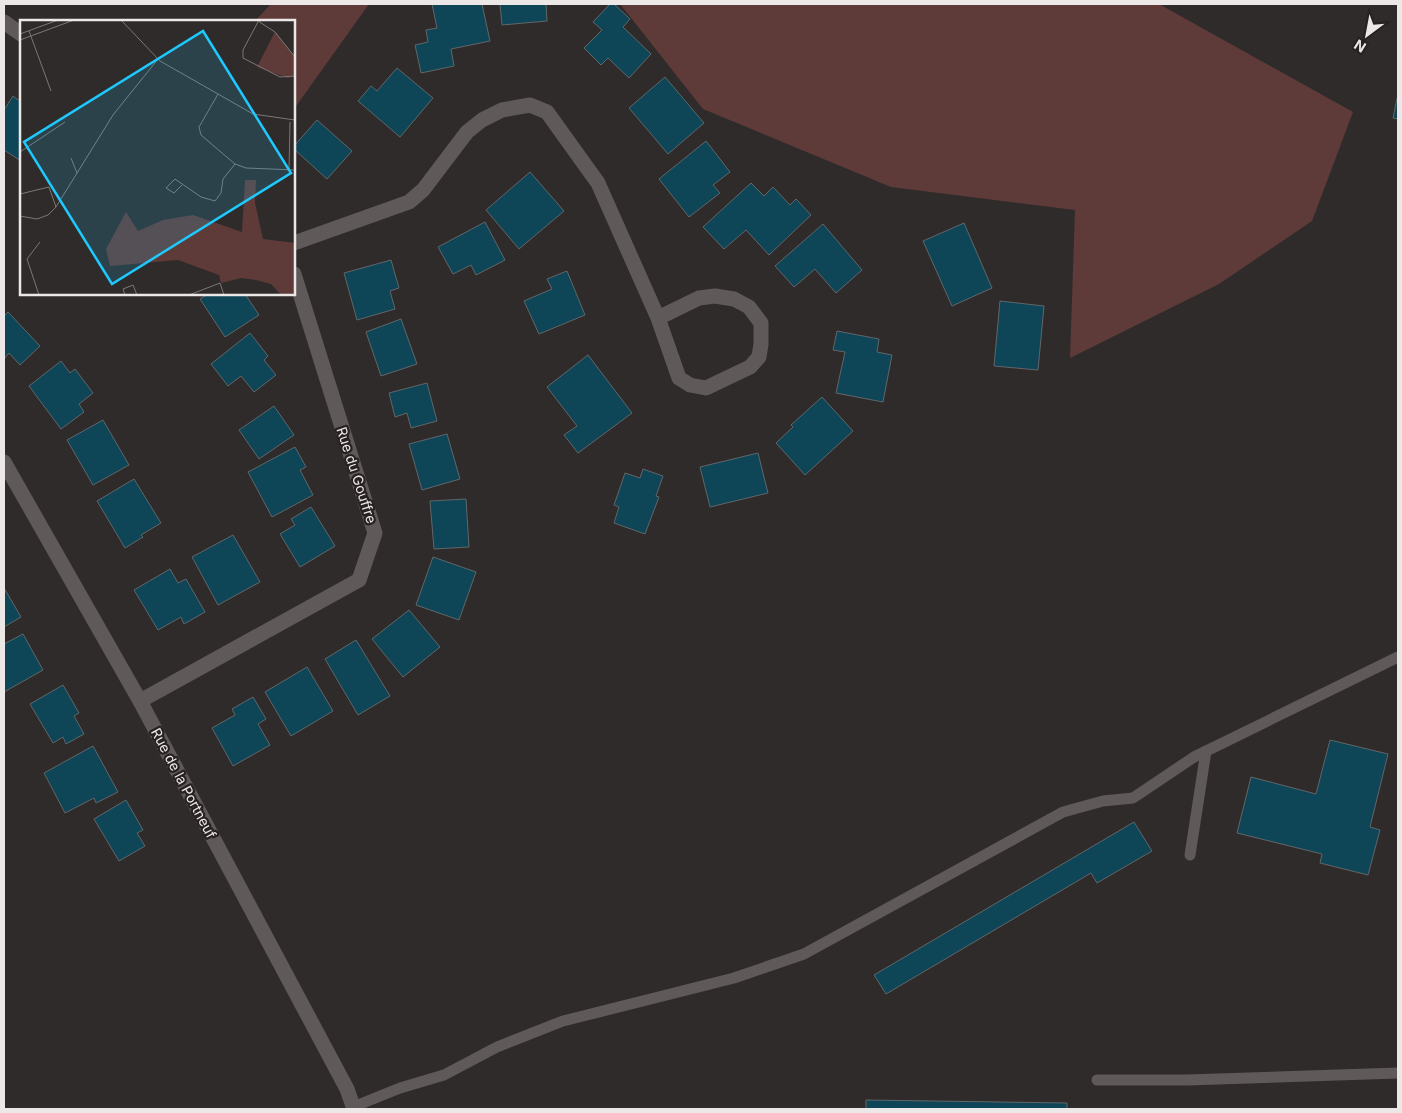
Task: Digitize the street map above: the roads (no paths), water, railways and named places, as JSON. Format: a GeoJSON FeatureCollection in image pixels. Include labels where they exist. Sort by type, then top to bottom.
{"type":"FeatureCollection","features":[{"type":"Feature","properties":{"kind":"street"},"geometry":{"type":"LineString","coordinates":[[4,23],[20,33]]}},
{"type":"Feature","properties":{"kind":"street"},"geometry":{"type":"LineString","coordinates":[[295,242],[409,202],[423,190],[467,132],[482,120],[502,110],[530,105],[547,112],[598,183],[658,318],[679,378],[690,385],[706,388],[750,366],[759,358],[761,344],[760,323],[749,307],[734,299],[715,296],[699,298],[658,318]]}},
{"type":"Feature","properties":{"kind":"street","name":"Rue du Gouffre"},"geometry":{"type":"LineString","coordinates":[[140,701],[360,580],[375,533],[295,277]]}},
{"type":"Feature","properties":{"kind":"street","name":"Rue de la Portneuf"},"geometry":{"type":"LineString","coordinates":[[4,462],[140,701],[347,1089],[354,1108]]}},
{"type":"Feature","properties":{"kind":"lane"},"geometry":{"type":"LineString","coordinates":[[354,1108],[400,1088],[444,1075],[497,1047],[563,1021],[734,978],[804,954],[1063,812],[1103,801],[1133,798],[1194,757],[1398,657]]}},
{"type":"Feature","properties":{"kind":"lane"},"geometry":{"type":"LineString","coordinates":[[1190,855],[1206,751]]}},
{"type":"Feature","properties":{"kind":"lane"},"geometry":{"type":"LineString","coordinates":[[1097,1080],[1187,1080],[1398,1073]]}}]}
